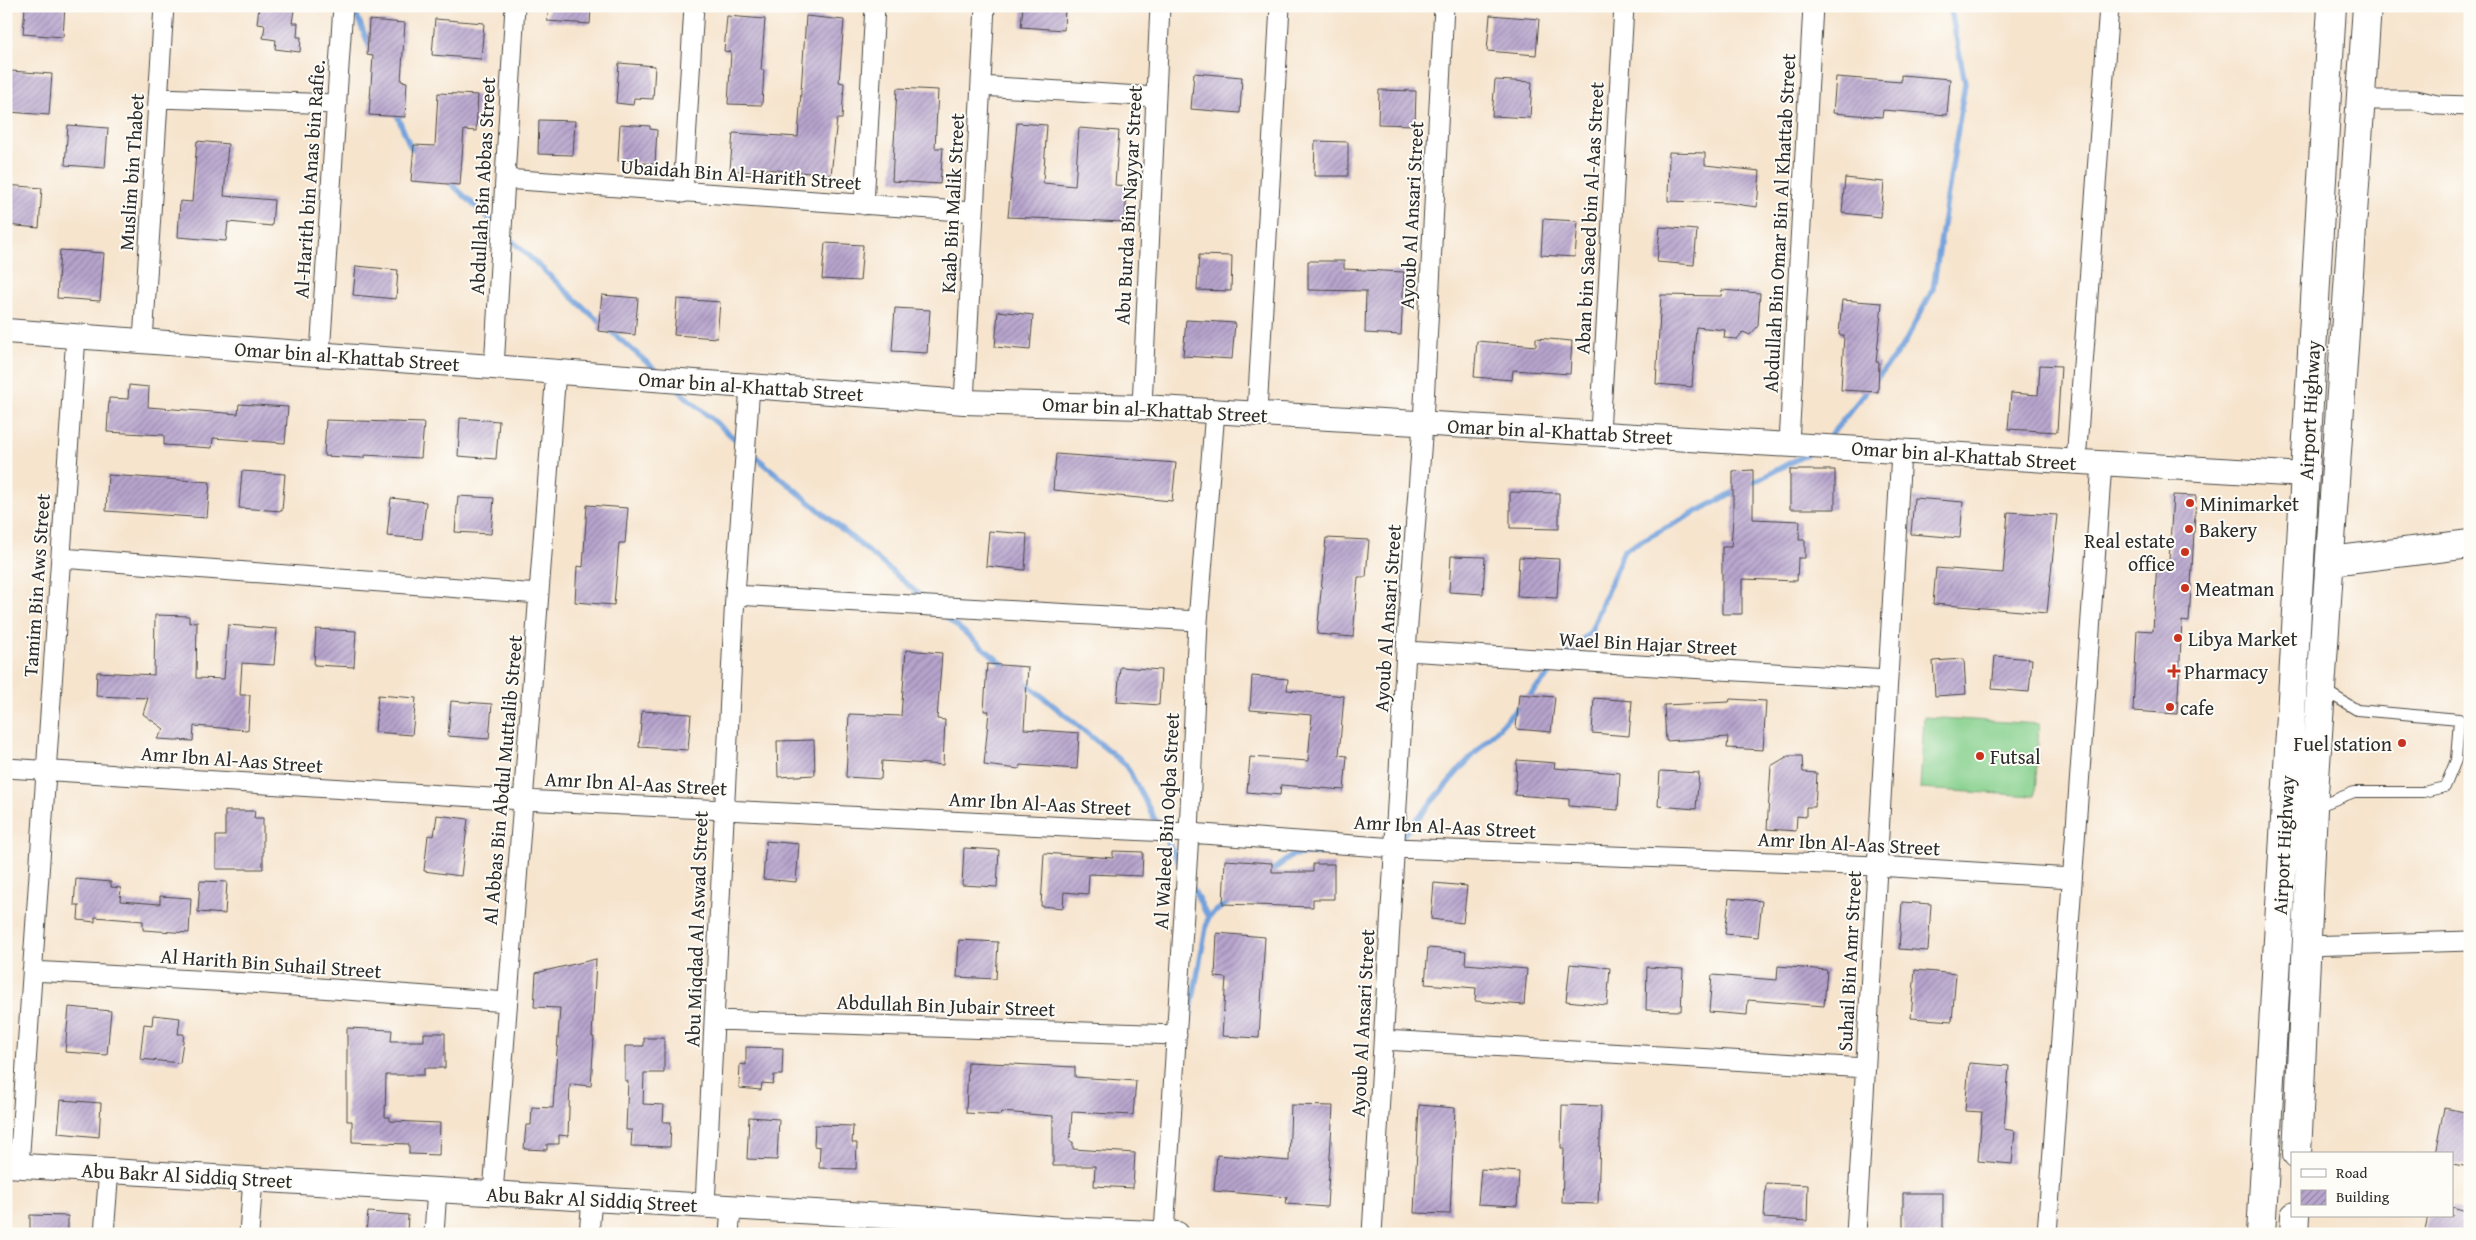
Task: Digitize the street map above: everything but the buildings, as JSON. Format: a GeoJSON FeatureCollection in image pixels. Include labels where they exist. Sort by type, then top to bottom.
{"type":"FeatureCollection","features":[{"type":"Feature","properties":{"kind":"main road","name":"Airport Highway"},"geometry":{"type":"LineString","coordinates":[[2261,1234],[2332,6]]}},
{"type":"Feature","properties":{"kind":"main road","name":"Airport Highway"},"geometry":{"type":"LineString","coordinates":[[2297,1152],[2305,946],[2321,688],[2335,515],[2367,6]]}},
{"type":"Feature","properties":{"kind":"main road"},"geometry":{"type":"LineString","coordinates":[[2303,513],[2335,515]]}},
{"type":"Feature","properties":{"kind":"main road"},"geometry":{"type":"LineString","coordinates":[[2331,561],[2470,544]]}},
{"type":"Feature","properties":{"kind":"main road"},"geometry":{"type":"LineString","coordinates":[[2294,1234],[2295,1218]]}},
{"type":"Feature","properties":{"kind":"street","name":"Muslim bin Thabet"},"geometry":{"type":"LineString","coordinates":[[143,341],[164,6]]}},
{"type":"Feature","properties":{"kind":"street","name":"Al-Harith bin Anas bin Rafie."},"geometry":{"type":"LineString","coordinates":[[320,354],[343,6]]}},
{"type":"Feature","properties":{"kind":"street","name":"Abdullah Bin Abbas Street"},"geometry":{"type":"LineString","coordinates":[[494,368],[515,6]]}},
{"type":"Feature","properties":{"kind":"street"},"geometry":{"type":"LineString","coordinates":[[683,193],[694,6]]}},
{"type":"Feature","properties":{"kind":"street"},"geometry":{"type":"LineString","coordinates":[[864,205],[875,6]]}},
{"type":"Feature","properties":{"kind":"street","name":"Kaab Bin Malik Street"},"geometry":{"type":"LineString","coordinates":[[964,402],[985,6]]}},
{"type":"Feature","properties":{"kind":"street","name":"Abu Burda Bin Nayyar Street"},"geometry":{"type":"LineString","coordinates":[[1142,407],[1160,6]]}},
{"type":"Feature","properties":{"kind":"street"},"geometry":{"type":"LineString","coordinates":[[1257,414],[1280,6]]}},
{"type":"Feature","properties":{"kind":"street","name":"Ayoub Al Ansari Street"},"geometry":{"type":"LineString","coordinates":[[1372,1234],[1406,651],[1424,424],[1444,6]]}},
{"type":"Feature","properties":{"kind":"street","name":"Aban bin Saeed bin Al-Aas Street"},"geometry":{"type":"LineString","coordinates":[[1600,433],[1624,6]]}},
{"type":"Feature","properties":{"kind":"street","name":"Abdullah Bin Omar Bin Al Khattab Street"},"geometry":{"type":"LineString","coordinates":[[1789,443],[1813,6]]}},
{"type":"Feature","properties":{"kind":"street"},"geometry":{"type":"LineString","coordinates":[[2076,462],[2109,6]]}},
{"type":"Feature","properties":{"kind":"street"},"geometry":{"type":"LineString","coordinates":[[981,86],[1155,97]]}},
{"type":"Feature","properties":{"kind":"street"},"geometry":{"type":"LineString","coordinates":[[158,98],[337,104]]}},
{"type":"Feature","properties":{"kind":"street"},"geometry":{"type":"LineString","coordinates":[[2361,100],[2416,100],[2437,105],[2470,106]]}},
{"type":"Feature","properties":{"kind":"street","name":"Ubaidah Bin Al-Harith Street"},"geometry":{"type":"LineString","coordinates":[[505,179],[974,212]]}},
{"type":"Feature","properties":{"kind":"street","name":"Omar bin al-Khattab Street"},"geometry":{"type":"LineString","coordinates":[[6,332],[964,402],[1142,407],[1789,443],[1901,452],[2305,475]]}},
{"type":"Feature","properties":{"kind":"street","name":"Tamim Bin Aws Street"},"geometry":{"type":"LineString","coordinates":[[12,1166],[32,971],[76,336]]}},
{"type":"Feature","properties":{"kind":"street","name":"Al Abbas Bin Abdul Muttalib Street"},"geometry":{"type":"LineString","coordinates":[[493,1192],[556,372]]}},
{"type":"Feature","properties":{"kind":"street","name":"Abu Miqdad Al Aswad Street"},"geometry":{"type":"LineString","coordinates":[[705,1205],[735,595],[750,386]]}},
{"type":"Feature","properties":{"kind":"street","name":"Al Waleed Bin Oqba Street"},"geometry":{"type":"LineString","coordinates":[[1170,1233],[1177,1034],[1198,621],[1215,411]]}},
{"type":"Feature","properties":{"kind":"street","name":"Suhail Bin Amr Street"},"geometry":{"type":"LineString","coordinates":[[1856,1234],[1901,452]]}},
{"type":"Feature","properties":{"kind":"street"},"geometry":{"type":"LineString","coordinates":[[2047,1234],[2102,463]]}},
{"type":"Feature","properties":{"kind":"street"},"geometry":{"type":"LineString","coordinates":[[61,558],[540,594]]}},
{"type":"Feature","properties":{"kind":"street"},"geometry":{"type":"LineString","coordinates":[[735,595],[1198,621]]}},
{"type":"Feature","properties":{"kind":"street","name":"Wael Bin Hajar Street"},"geometry":{"type":"LineString","coordinates":[[1406,651],[1888,680]]}},
{"type":"Feature","properties":{"kind":"street","name":"Amr Ibn Al-Aas Street"},"geometry":{"type":"LineString","coordinates":[[6,768],[524,800],[1188,833],[1395,848],[1877,866],[2072,878]]}},
{"type":"Feature","properties":{"kind":"street"},"geometry":{"type":"LineString","coordinates":[[2305,946],[2470,941]]}},
{"type":"Feature","properties":{"kind":"street","name":"Al Harith Bin Suhail Street"},"geometry":{"type":"LineString","coordinates":[[32,971],[266,984],[507,1002]]}},
{"type":"Feature","properties":{"kind":"street","name":"Abdullah Bin Jubair Street"},"geometry":{"type":"LineString","coordinates":[[714,1020],[1177,1034]]}},
{"type":"Feature","properties":{"kind":"street"},"geometry":{"type":"LineString","coordinates":[[1384,1040],[1866,1068]]}},
{"type":"Feature","properties":{"kind":"street","name":"Abu Bakr Al Siddiq Street"},"geometry":{"type":"LineString","coordinates":[[12,1166],[253,1178],[705,1205],[918,1226],[1170,1233]]}},
{"type":"Feature","properties":{"kind":"street"},"geometry":{"type":"LineString","coordinates":[[104,1234],[109,1170]]}},
{"type":"Feature","properties":{"kind":"street"},"geometry":{"type":"LineString","coordinates":[[249,1234],[253,1178]]}},
{"type":"Feature","properties":{"kind":"street"},"geometry":{"type":"LineString","coordinates":[[434,1234],[437,1189]]}},
{"type":"Feature","properties":{"kind":"street"},"geometry":{"type":"LineString","coordinates":[[589,1234],[592,1199]]}},
{"type":"Feature","properties":{"kind":"street"},"geometry":{"type":"LineString","coordinates":[[730,1234],[731,1208]]}},
{"type":"Feature","properties":{"kind":"lane"},"geometry":{"type":"LineString","coordinates":[[2314,808],[2354,792],[2423,792],[2446,787],[2456,760],[2459,719],[2357,710],[2321,688]]}},
{"type":"Feature","properties":{"kind":"green space","name":"Futsal"},"geometry":{"type":"Polygon","coordinates":[[[1924,717],[2039,724],[2035,796],[1920,789],[1924,717]]]}},
{"type":"Feature","properties":{"kind":"waterway"},"geometry":{"type":"LineString","coordinates":[[353,6],[370,48]]}},
{"type":"Feature","properties":{"kind":"waterway"},"geometry":{"type":"LineString","coordinates":[[1826,441],[1903,346],[1933,289],[1965,83],[1950,6]]}},
{"type":"Feature","properties":{"kind":"waterway"},"geometry":{"type":"LineString","coordinates":[[395,110],[410,146],[419,154]]}},
{"type":"Feature","properties":{"kind":"waterway"},"geometry":{"type":"LineString","coordinates":[[448,181],[498,227]]}},
{"type":"Feature","properties":{"kind":"waterway"},"geometry":{"type":"LineString","coordinates":[[506,235],[593,316],[657,371]]}},
{"type":"Feature","properties":{"kind":"waterway"},"geometry":{"type":"LineString","coordinates":[[677,389],[742,445]]}},
{"type":"Feature","properties":{"kind":"waterway"},"geometry":{"type":"LineString","coordinates":[[749,451],[926,600]]}},
{"type":"Feature","properties":{"kind":"waterway"},"geometry":{"type":"LineString","coordinates":[[1746,486],[1807,454]]}},
{"type":"Feature","properties":{"kind":"waterway"},"geometry":{"type":"LineString","coordinates":[[1567,656],[1591,631],[1624,550],[1738,490]]}},
{"type":"Feature","properties":{"kind":"waterway"},"geometry":{"type":"LineString","coordinates":[[940,612],[1010,670]]}},
{"type":"Feature","properties":{"kind":"waterway"},"geometry":{"type":"LineString","coordinates":[[1400,839],[1460,769],[1559,664]]}},
{"type":"Feature","properties":{"kind":"waterway"},"geometry":{"type":"LineString","coordinates":[[1021,679],[1126,765],[1159,827]]}},
{"type":"Feature","properties":{"kind":"waterway"},"geometry":{"type":"LineString","coordinates":[[1164,835],[1181,866]]}},
{"type":"Feature","properties":{"kind":"waterway"},"geometry":{"type":"LineString","coordinates":[[1266,875],[1293,855],[1335,852]]}},
{"type":"Feature","properties":{"kind":"waterway"},"geometry":{"type":"LineString","coordinates":[[1191,885],[1208,917]]}},
{"type":"Feature","properties":{"kind":"waterway"},"geometry":{"type":"LineString","coordinates":[[1185,1041],[1208,917],[1230,901]]}},
{"type":"Feature","properties":{"kind":"place","name":"Minimarket"},"geometry":{"type":"Point","coordinates":[2190,503]}},
{"type":"Feature","properties":{"kind":"place","name":"Bakery"},"geometry":{"type":"Point","coordinates":[2189,529]}},
{"type":"Feature","properties":{"kind":"place","name":"Real estate office"},"geometry":{"type":"Point","coordinates":[2185,552]}},
{"type":"Feature","properties":{"kind":"place","name":"Meatman"},"geometry":{"type":"Point","coordinates":[2185,588]}},
{"type":"Feature","properties":{"kind":"place","name":"Libya Market"},"geometry":{"type":"Point","coordinates":[2178,638]}},
{"type":"Feature","properties":{"kind":"place","name":"Pharmacy"},"geometry":{"type":"Point","coordinates":[2174,671]}},
{"type":"Feature","properties":{"kind":"place","name":"cafe"},"geometry":{"type":"Point","coordinates":[2170,707]}},
{"type":"Feature","properties":{"kind":"place","name":"Fuel station"},"geometry":{"type":"Point","coordinates":[2402,743]}},
{"type":"Feature","properties":{"kind":"place","name":"Futsal"},"geometry":{"type":"Point","coordinates":[1980,756]}}]}
